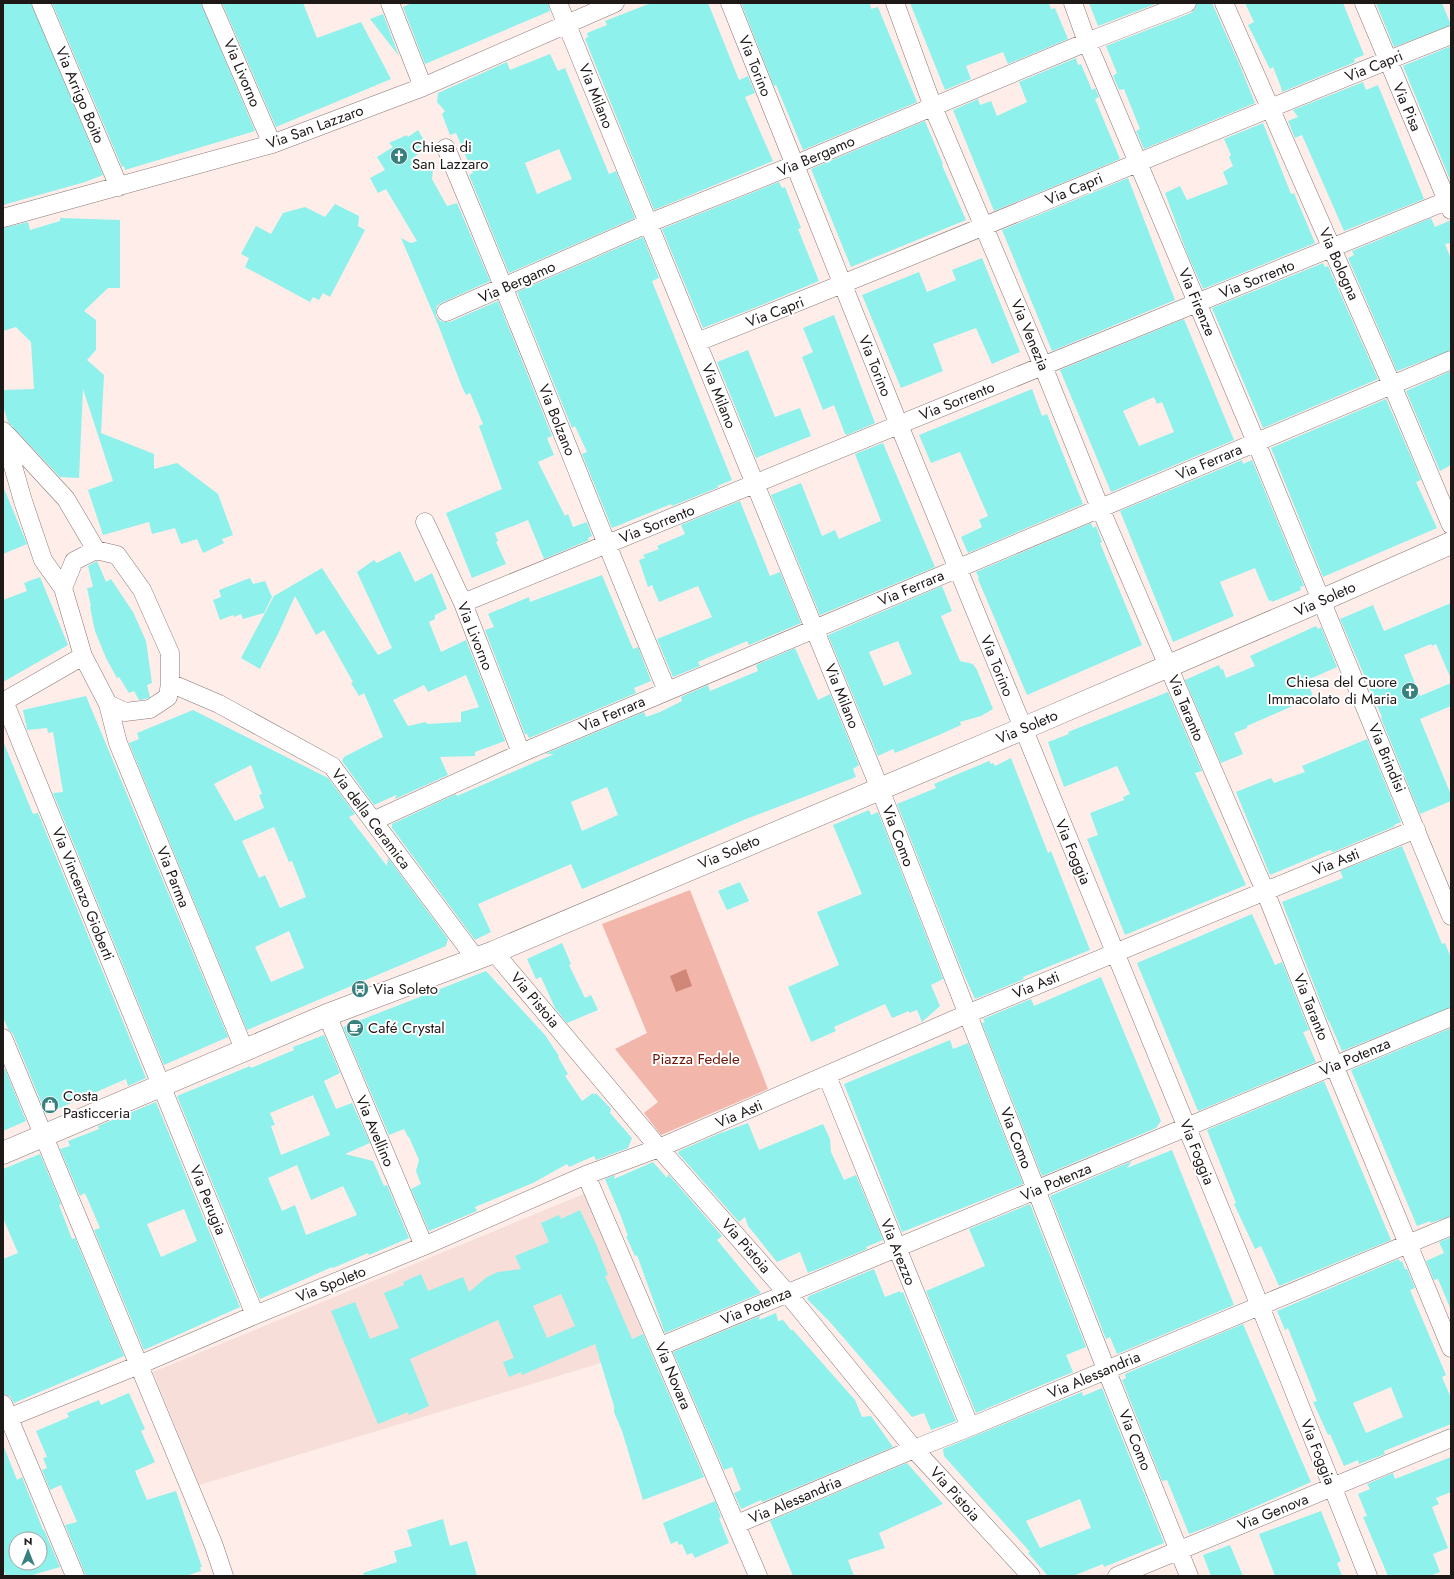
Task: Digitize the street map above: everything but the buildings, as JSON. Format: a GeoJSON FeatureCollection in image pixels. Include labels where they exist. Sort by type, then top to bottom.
{"type":"FeatureCollection","features":[{"type":"Feature","properties":{"kind":"street","name":"Via Arrigo Boito"},"geometry":{"type":"LineString","coordinates":[[41,3],[119,187]]}},
{"type":"Feature","properties":{"kind":"street","name":"Via Livorno"},"geometry":{"type":"LineString","coordinates":[[212,3],[272,144]]}},
{"type":"Feature","properties":{"kind":"street"},"geometry":{"type":"LineString","coordinates":[[390,3],[423,87]]}},
{"type":"Feature","properties":{"kind":"street","name":"Via Milano"},"geometry":{"type":"LineString","coordinates":[[558,3],[880,788]]}},
{"type":"Feature","properties":{"kind":"street","name":"Via San Lazzaro"},"geometry":{"type":"LineString","coordinates":[[3,218],[272,144],[423,87],[615,3]]}},
{"type":"Feature","properties":{"kind":"street","name":"Via Torino"},"geometry":{"type":"LineString","coordinates":[[730,3],[898,425],[1022,729]]}},
{"type":"Feature","properties":{"kind":"street","name":"Via Venezia"},"geometry":{"type":"LineString","coordinates":[[896,3],[933,107],[1043,366],[1100,508],[1169,666]]}},
{"type":"Feature","properties":{"kind":"street","name":"Via Firenze"},"geometry":{"type":"LineString","coordinates":[[1073,3],[1087,42],[1256,442],[1320,602]]}},
{"type":"Feature","properties":{"kind":"street","name":"Via Bergamo"},"geometry":{"type":"LineString","coordinates":[[446,312],[505,288],[649,223],[794,165],[1087,42],[1187,3]]}},
{"type":"Feature","properties":{"kind":"street","name":"Via Bologna"},"geometry":{"type":"LineString","coordinates":[[1224,3],[1392,385],[1451,525]]}},
{"type":"Feature","properties":{"kind":"street","name":"Via Pisa"},"geometry":{"type":"LineString","coordinates":[[1364,3],[1450,203]]}},
{"type":"Feature","properties":{"kind":"street","name":"Via Capri"},"geometry":{"type":"LineString","coordinates":[[698,342],[842,285],[1269,108],[1451,35]]}},
{"type":"Feature","properties":{"kind":"street","name":"Via Bolzano"},"geometry":{"type":"LineString","coordinates":[[446,148],[505,288],[606,545],[667,691]]}},
{"type":"Feature","properties":{"kind":"street","name":"Via Sorrento"},"geometry":{"type":"LineString","coordinates":[[463,603],[1332,248],[1450,203]]}},
{"type":"Feature","properties":{"kind":"street","name":"Via Ferrara"},"geometry":{"type":"LineString","coordinates":[[372,821],[521,753],[1451,360]]}},
{"type":"Feature","properties":{"kind":"street"},"geometry":{"type":"LineString","coordinates":[[3,431],[66,499],[96,550]]}},
{"type":"Feature","properties":{"kind":"street","name":"Via Parma"},"geometry":{"type":"LineString","coordinates":[[3,431],[23,501],[43,560],[63,588],[83,656],[108,704],[118,743],[244,1049]]}},
{"type":"Feature","properties":{"kind":"street","name":"Via Livorno"},"geometry":{"type":"LineString","coordinates":[[424,522],[463,603],[521,753]]}},
{"type":"Feature","properties":{"kind":"street","name":"Via Soleto"},"geometry":{"type":"LineString","coordinates":[[3,1153],[244,1049],[326,1015],[485,955],[1022,729],[1320,602],[1451,543]]}},
{"type":"Feature","properties":{"kind":"street"},"geometry":{"type":"LineString","coordinates":[[63,588],[74,561],[96,550],[117,555],[142,590],[170,653],[170,683],[168,697],[150,709],[126,712],[108,704]]}},
{"type":"Feature","properties":{"kind":"street","name":"Via Brindisi"},"geometry":{"type":"LineString","coordinates":[[1320,602],[1451,916]]}},
{"type":"Feature","properties":{"kind":"street"},"geometry":{"type":"LineString","coordinates":[[4,702],[83,656]]}},
{"type":"Feature","properties":{"kind":"street","name":"Via Taranto"},"geometry":{"type":"LineString","coordinates":[[1169,666],[1265,891],[1334,1065],[1451,1348]]}},
{"type":"Feature","properties":{"kind":"street","name":"Via della Ceramica"},"geometry":{"type":"LineString","coordinates":[[170,683],[219,704],[332,766],[372,821],[485,955]]}},
{"type":"Feature","properties":{"kind":"street","name":"Via Vincenzo Gioberti"},"geometry":{"type":"LineString","coordinates":[[4,702],[161,1086]]}},
{"type":"Feature","properties":{"kind":"street","name":"Via Foggia"},"geometry":{"type":"LineString","coordinates":[[1022,729],[1260,1306],[1368,1576]]}},
{"type":"Feature","properties":{"kind":"street","name":"Via Como"},"geometry":{"type":"LineString","coordinates":[[880,788],[1106,1369],[1190,1576]]}},
{"type":"Feature","properties":{"kind":"street","name":"Via Asti"},"geometry":{"type":"LineString","coordinates":[[659,1148],[967,1014],[1416,829]]}},
{"type":"Feature","properties":{"kind":"street","name":"Via Pistoia"},"geometry":{"type":"LineString","coordinates":[[485,955],[787,1293],[914,1449],[1030,1576]]}},
{"type":"Feature","properties":{"kind":"street","name":"Via Avellino"},"geometry":{"type":"LineString","coordinates":[[326,1015],[424,1246]]}},
{"type":"Feature","properties":{"kind":"street","name":"Via Potenza"},"geometry":{"type":"LineString","coordinates":[[660,1346],[1451,1017]]}},
{"type":"Feature","properties":{"kind":"street"},"geometry":{"type":"LineString","coordinates":[[3,1038],[214,1546],[224,1576]]}},
{"type":"Feature","properties":{"kind":"street","name":"Via Arezzo"},"geometry":{"type":"LineString","coordinates":[[827,1076],[970,1427]]}},
{"type":"Feature","properties":{"kind":"street","name":"Via Perugia"},"geometry":{"type":"LineString","coordinates":[[161,1086],[255,1315]]}},
{"type":"Feature","properties":{"kind":"street","name":"Via Spoleto"},"geometry":{"type":"LineString","coordinates":[[5,1414],[139,1366],[255,1315],[424,1246],[586,1176],[659,1148]]}},
{"type":"Feature","properties":{"kind":"street","name":"Via Novara"},"geometry":{"type":"LineString","coordinates":[[586,1176],[737,1524],[758,1576]]}},
{"type":"Feature","properties":{"kind":"street","name":"Via Alessandria"},"geometry":{"type":"LineString","coordinates":[[737,1524],[1451,1226]]}},
{"type":"Feature","properties":{"kind":"street"},"geometry":{"type":"LineString","coordinates":[[5,1414],[75,1576]]}},
{"type":"Feature","properties":{"kind":"street","name":"Via Genova"},"geometry":{"type":"LineString","coordinates":[[1117,1576],[1451,1438]]}},
{"type":"Feature","properties":{"kind":"shaded area"},"geometry":{"type":"Polygon","coordinates":[[[686,969],[692,986],[676,992],[670,976],[686,969]]]}},
{"type":"Feature","properties":{"kind":"shaded area"},"geometry":{"type":"Polygon","coordinates":[[[586,1193],[643,1334],[629,1340],[601,1363],[199,1485],[153,1372],[586,1193]]]}},
{"type":"Feature","properties":{"kind":"green space","name":"Piazza Fedele"},"geometry":{"type":"Polygon","coordinates":[[[690,890],[768,1089],[661,1135],[644,1113],[658,1102],[615,1049],[647,1033],[602,924],[690,890]]]}},
{"type":"Feature","properties":{"kind":"place","name":"Chiesa di San Lazzaro"},"geometry":{"type":"Point","coordinates":[399,156]}},
{"type":"Feature","properties":{"kind":"place","name":"Chiesa del Cuore Immacolato di Maria"},"geometry":{"type":"Point","coordinates":[1410,691]}},
{"type":"Feature","properties":{"kind":"place","name":"Via Soleto"},"geometry":{"type":"Point","coordinates":[360,989]}},
{"type":"Feature","properties":{"kind":"place","name":"Café Crystal"},"geometry":{"type":"Point","coordinates":[355,1028]}},
{"type":"Feature","properties":{"kind":"place","name":"Costa Pasticceria"},"geometry":{"type":"Point","coordinates":[50,1105]}}]}
